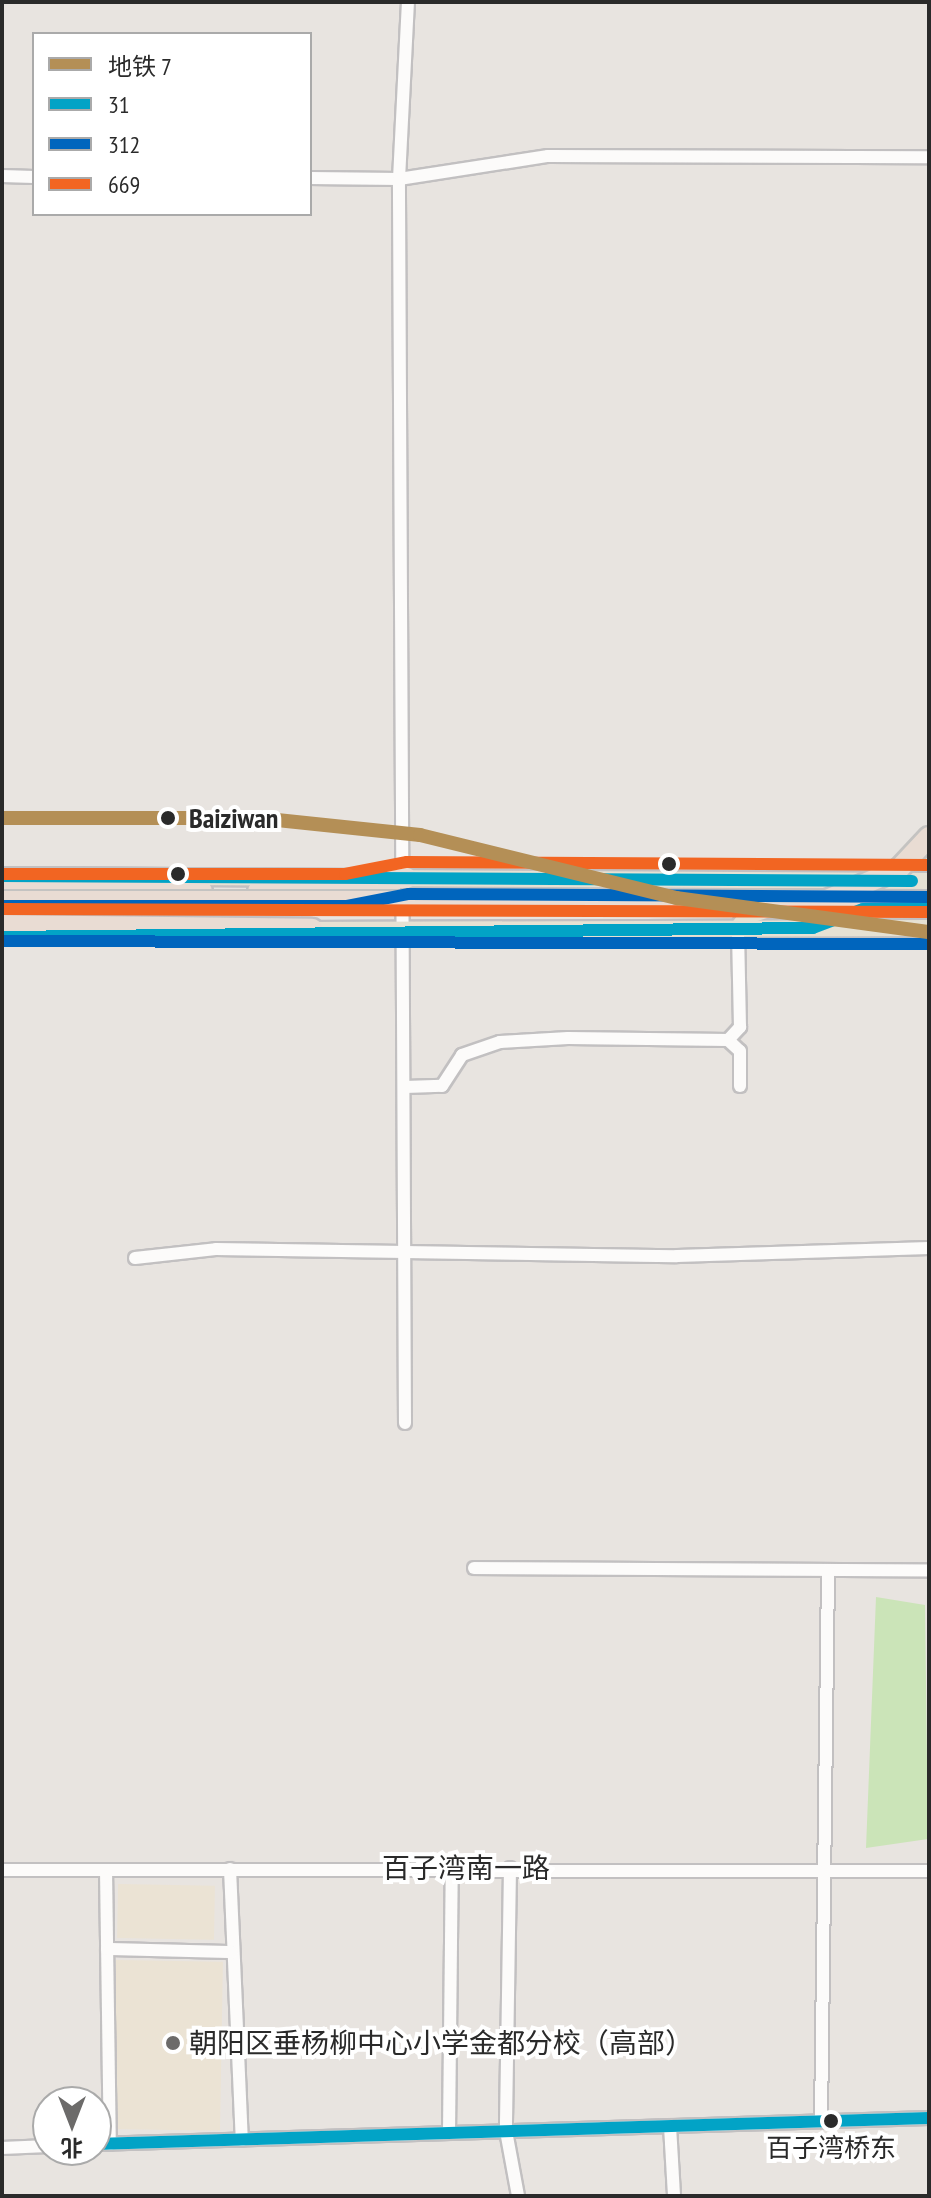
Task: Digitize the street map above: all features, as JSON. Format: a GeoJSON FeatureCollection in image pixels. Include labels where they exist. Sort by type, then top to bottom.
{"type":"FeatureCollection","features":[{"type":"Feature","properties":{"kind":"highway"},"geometry":{"type":"LineString","coordinates":[[2,901],[827,900],[899,869],[929,837]]}},
{"type":"Feature","properties":{"kind":"highway"},"geometry":{"type":"LineString","coordinates":[[2,890],[347,890],[407,878]]}},
{"type":"Feature","properties":{"kind":"highway"},"geometry":{"type":"LineString","coordinates":[[2,914],[646,914],[929,906]]}},
{"type":"Feature","properties":{"kind":"highway"},"geometry":{"type":"LineString","coordinates":[[2,925],[220,924],[312,929]]}},
{"type":"Feature","properties":{"kind":"main road"},"geometry":{"type":"LineString","coordinates":[[2,876],[929,881]]}},
{"type":"Feature","properties":{"kind":"main road"},"geometry":{"type":"LineString","coordinates":[[738,928],[747,916],[766,910],[929,906]]}},
{"type":"Feature","properties":{"kind":"main road"},"geometry":{"type":"LineString","coordinates":[[813,928],[863,909]]}},
{"type":"Feature","properties":{"kind":"main road"},"geometry":{"type":"LineString","coordinates":[[2,937],[406,928],[929,928]]}},
{"type":"Feature","properties":{"kind":"street"},"geometry":{"type":"LineString","coordinates":[[405,1423],[407,878],[399,179],[408,2]]}},
{"type":"Feature","properties":{"kind":"street"},"geometry":{"type":"LineString","coordinates":[[312,178],[399,179],[548,156],[929,157]]}},
{"type":"Feature","properties":{"kind":"street"},"geometry":{"type":"LineString","coordinates":[[2,176],[32,177]]}},
{"type":"Feature","properties":{"kind":"street"},"geometry":{"type":"LineString","coordinates":[[728,1040],[740,1027],[738,928]]}},
{"type":"Feature","properties":{"kind":"street"},"geometry":{"type":"LineString","coordinates":[[405,1087],[442,1086],[462,1055],[500,1042],[728,1040],[740,1051],[740,1086]]}},
{"type":"Feature","properties":{"kind":"street"},"geometry":{"type":"LineString","coordinates":[[135,1258],[216,1249],[405,1255],[890,1254],[929,1248]]}},
{"type":"Feature","properties":{"kind":"street"},"geometry":{"type":"LineString","coordinates":[[474,1568],[929,1570]]}},
{"type":"Feature","properties":{"kind":"street"},"geometry":{"type":"LineString","coordinates":[[821,2121],[828,1571]]}},
{"type":"Feature","properties":{"kind":"street","name":"百子湾南一路"},"geometry":{"type":"LineString","coordinates":[[2,1870],[822,1867],[929,1871]]}},
{"type":"Feature","properties":{"kind":"street"},"geometry":{"type":"LineString","coordinates":[[449,2133],[452,1868]]}},
{"type":"Feature","properties":{"kind":"street"},"geometry":{"type":"LineString","coordinates":[[510,1868],[506,2131],[518,2196]]}},
{"type":"Feature","properties":{"kind":"street"},"geometry":{"type":"LineString","coordinates":[[230,1869],[242,2140]]}},
{"type":"Feature","properties":{"kind":"street"},"geometry":{"type":"LineString","coordinates":[[106,1870],[109,2086]]}},
{"type":"Feature","properties":{"kind":"street"},"geometry":{"type":"LineString","coordinates":[[107,1949],[232,1952]]}},
{"type":"Feature","properties":{"kind":"street"},"geometry":{"type":"LineString","coordinates":[[112,2144],[929,2118]]}},
{"type":"Feature","properties":{"kind":"street"},"geometry":{"type":"LineString","coordinates":[[670,2126],[674,2196]]}},
{"type":"Feature","properties":{"kind":"street"},"geometry":{"type":"LineString","coordinates":[[2,2148],[32,2147]]}},
{"type":"Feature","properties":{"kind":"shaded area"},"geometry":{"type":"Polygon","coordinates":[[[118,1884],[215,1886],[214,1940],[117,1938],[118,1884]]]}},
{"type":"Feature","properties":{"kind":"shaded area","name":"朝阳区垂杨柳中心小学金都分校（高部）"},"geometry":{"type":"Polygon","coordinates":[[[116,1960],[223,1962],[220,2131],[113,2129],[116,1960]]]}},
{"type":"Feature","properties":{"kind":"green space"},"geometry":{"type":"Polygon","coordinates":[[[876,1597],[925,1605],[928,1839],[866,1848],[876,1597]]]}},
{"type":"Feature","properties":{"kind":"metro line","name":"7"},"geometry":{"type":"LineString","coordinates":[[2,818],[258,818],[420,835],[677,898],[929,932]]}},
{"type":"Feature","properties":{"kind":"transit line","name":"669"},"geometry":{"type":"LineString","coordinates":[[2,874],[345,874],[407,862],[929,865]]}},
{"type":"Feature","properties":{"kind":"transit line","name":"31"},"geometry":{"type":"LineString","coordinates":[[2,876],[912,881]]}},
{"type":"Feature","properties":{"kind":"transit line","name":"312"},"geometry":{"type":"LineString","coordinates":[[2,906],[347,906],[409,894],[929,897]]}},
{"type":"Feature","properties":{"kind":"transit line","name":"31"},"geometry":{"type":"LineString","coordinates":[[2,937],[813,928],[863,909],[929,908]]}},
{"type":"Feature","properties":{"kind":"transit line","name":"669"},"geometry":{"type":"LineString","coordinates":[[2,909],[929,912]]}},
{"type":"Feature","properties":{"kind":"transit line","name":"312"},"geometry":{"type":"LineString","coordinates":[[2,941],[929,944]]}},
{"type":"Feature","properties":{"kind":"transit line","name":"31"},"geometry":{"type":"LineString","coordinates":[[112,2144],[929,2118]]}},
{"type":"Feature","properties":{"kind":"place","name":"Baiziwan"},"geometry":{"type":"Point","coordinates":[168,818]}},
{"type":"Feature","properties":{"kind":"place","name":"朝阳区垂杨柳中心小学金都分校（高部）"},"geometry":{"type":"Point","coordinates":[173,2043]}},
{"type":"Feature","properties":{"kind":"place","name":"百子湾桥东"},"geometry":{"type":"Point","coordinates":[831,2121]}}]}
